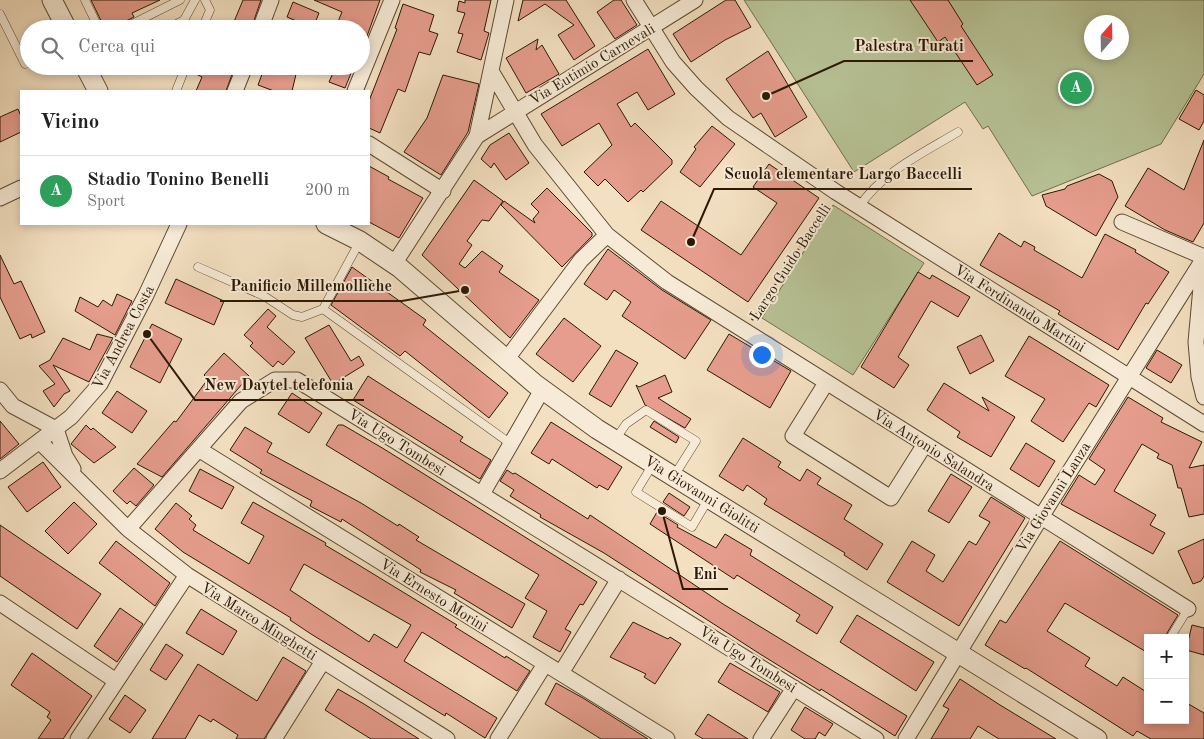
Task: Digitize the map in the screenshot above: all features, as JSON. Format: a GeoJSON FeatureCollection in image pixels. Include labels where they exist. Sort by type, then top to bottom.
{"type":"FeatureCollection","features":[{"type":"Feature","properties":{"kind":"street"},"geometry":{"type":"LineString","coordinates":[[52,0],[62,20]]}},
{"type":"Feature","properties":{"kind":"street"},"geometry":{"type":"LineString","coordinates":[[263,20],[271,0]]}},
{"type":"Feature","properties":{"kind":"street"},"geometry":{"type":"LineString","coordinates":[[370,54],[392,0]]}},
{"type":"Feature","properties":{"kind":"street"},"geometry":{"type":"LineString","coordinates":[[394,264],[478,136],[506,0]]}},
{"type":"Feature","properties":{"kind":"street","name":"Via Ferdinando Martini"},"geometry":{"type":"LineString","coordinates":[[634,0],[672,62],[728,118],[836,192],[1204,424]]}},
{"type":"Feature","properties":{"kind":"street","name":"Via Eutimio Carnevali"},"geometry":{"type":"LineString","coordinates":[[478,136],[695,0]]}},
{"type":"Feature","properties":{"kind":"street","name":"Via Antonio Salandra"},"geometry":{"type":"LineString","coordinates":[[491,71],[514,112],[554,171],[607,235],[667,282],[1188,609]]}},
{"type":"Feature","properties":{"kind":"street"},"geometry":{"type":"LineString","coordinates":[[91,75],[98,90]]}},
{"type":"Feature","properties":{"kind":"street"},"geometry":{"type":"LineString","coordinates":[[235,90],[241,75]]}},
{"type":"Feature","properties":{"kind":"street"},"geometry":{"type":"LineString","coordinates":[[355,90],[362,75]]}},
{"type":"Feature","properties":{"kind":"street"},"geometry":{"type":"LineString","coordinates":[[370,145],[443,191]]}},
{"type":"Feature","properties":{"kind":"street"},"geometry":{"type":"LineString","coordinates":[[0,198],[20,188]]}},
{"type":"Feature","properties":{"kind":"street"},"geometry":{"type":"LineString","coordinates":[[1122,222],[1204,259],[1196,342],[1199,378],[1204,397]]}},
{"type":"Feature","properties":{"kind":"street","name":"Via Andrea Costa"},"geometry":{"type":"LineString","coordinates":[[0,471],[40,442],[86,403],[100,384],[146,295],[179,225]]}},
{"type":"Feature","properties":{"kind":"street","name":"Via Giovanni Giolitti"},"geometry":{"type":"LineString","coordinates":[[328,225],[360,241],[394,264],[542,390],[615,440],[1097,739]]}},
{"type":"Feature","properties":{"kind":"street"},"geometry":{"type":"LineString","coordinates":[[506,360],[581,260],[607,235]]}},
{"type":"Feature","properties":{"kind":"street","name":"Via Giovanni Lanza"},"geometry":{"type":"LineString","coordinates":[[906,739],[1041,517],[1204,259]]}},
{"type":"Feature","properties":{"kind":"street","name":"Via Ugo Tombesi"},"geometry":{"type":"LineString","coordinates":[[128,529],[241,402],[275,380],[297,380],[876,739]]}},
{"type":"Feature","properties":{"kind":"street"},"geometry":{"type":"LineString","coordinates":[[826,383],[793,436],[891,498],[925,444]]}},
{"type":"Feature","properties":{"kind":"street"},"geometry":{"type":"LineString","coordinates":[[0,390],[13,406],[30,418],[56,429]]}},
{"type":"Feature","properties":{"kind":"street"},"geometry":{"type":"LineString","coordinates":[[482,494],[542,390]]}},
{"type":"Feature","properties":{"kind":"street","name":"Via Marco Minghetti"},"geometry":{"type":"LineString","coordinates":[[56,429],[65,456],[82,486]]}},
{"type":"Feature","properties":{"kind":"street","name":"Via Marco Minghetti"},"geometry":{"type":"LineString","coordinates":[[40,442],[82,486],[128,529],[187,576],[447,739]]}},
{"type":"Feature","properties":{"kind":"street","name":"Via Ernesto Morini"},"geometry":{"type":"LineString","coordinates":[[200,450],[667,739]]}},
{"type":"Feature","properties":{"kind":"street"},"geometry":{"type":"LineString","coordinates":[[78,739],[187,576]]}},
{"type":"Feature","properties":{"kind":"street"},"geometry":{"type":"LineString","coordinates":[[561,672],[619,579]]}},
{"type":"Feature","properties":{"kind":"street"},"geometry":{"type":"LineString","coordinates":[[0,603],[116,681]]}},
{"type":"Feature","properties":{"kind":"street"},"geometry":{"type":"LineString","coordinates":[[274,739],[323,661]]}},
{"type":"Feature","properties":{"kind":"street"},"geometry":{"type":"LineString","coordinates":[[498,739],[545,664]]}},
{"type":"Feature","properties":{"kind":"street"},"geometry":{"type":"LineString","coordinates":[[761,739],[794,688]]}},
{"type":"Feature","properties":{"kind":"lane"},"geometry":{"type":"LineString","coordinates":[[85,0],[95,20]]}},
{"type":"Feature","properties":{"kind":"lane"},"geometry":{"type":"LineString","coordinates":[[140,20],[180,0]]}},
{"type":"Feature","properties":{"kind":"lane"},"geometry":{"type":"LineString","coordinates":[[184,20],[195,0]]}},
{"type":"Feature","properties":{"kind":"lane"},"geometry":{"type":"LineString","coordinates":[[205,0],[210,10],[206,20]]}},
{"type":"Feature","properties":{"kind":"lane"},"geometry":{"type":"LineString","coordinates":[[0,14],[20,54]]}},
{"type":"Feature","properties":{"kind":"lane"},"geometry":{"type":"LineString","coordinates":[[176,90],[182,75]]}},
{"type":"Feature","properties":{"kind":"lane"},"geometry":{"type":"LineString","coordinates":[[860,207],[870,191],[892,172],[958,132]]}},
{"type":"Feature","properties":{"kind":"lane"},"geometry":{"type":"LineString","coordinates":[[198,267],[264,296],[293,315],[302,317],[322,309],[360,241]]}},
{"type":"Feature","properties":{"kind":"lane"},"geometry":{"type":"LineString","coordinates":[[322,309],[511,444]]}},
{"type":"Feature","properties":{"kind":"lane"},"geometry":{"type":"LineString","coordinates":[[615,440],[626,424],[646,410],[696,441],[674,476]]}},
{"type":"Feature","properties":{"kind":"lane"},"geometry":{"type":"LineString","coordinates":[[653,464],[636,492],[692,527],[709,498]]}},
{"type":"Feature","properties":{"kind":"lane"},"geometry":{"type":"LineString","coordinates":[[1172,634],[1188,609]]}},
{"type":"Feature","properties":{"kind":"path","name":"Largo Guido Baccelli"},"geometry":{"type":"LineString","coordinates":[[744,332],[836,192]]}},
{"type":"Feature","properties":{"kind":"green space"},"geometry":{"type":"Polygon","coordinates":[[[744,0],[1204,0],[1204,74],[1161,144],[1032,196],[988,126],[983,129],[965,102],[854,172],[744,0]]]}},
{"type":"Feature","properties":{"kind":"green space"},"geometry":{"type":"Polygon","coordinates":[[[833,205],[924,263],[853,375],[762,318],[833,205]]]}},
{"type":"Feature","properties":{"kind":"building"},"geometry":{"type":"Polygon","coordinates":[[[91,0],[160,0],[132,13],[134,17],[128,20],[101,20],[91,0]]]}},
{"type":"Feature","properties":{"kind":"building"},"geometry":{"type":"Polygon","coordinates":[[[243,0],[261,0],[254,20],[235,20],[243,0]]]}},
{"type":"Feature","properties":{"kind":"building"},"geometry":{"type":"Polygon","coordinates":[[[314,0],[380,0],[370,28],[370,20],[339,20],[342,12],[314,0]]]}},
{"type":"Feature","properties":{"kind":"building"},"geometry":{"type":"Polygon","coordinates":[[[465,0],[491,0],[484,31],[489,33],[481,60],[457,52],[463,34],[458,33],[465,13],[457,11],[459,1],[465,3],[465,0]]]}},
{"type":"Feature","properties":{"kind":"building"},"geometry":{"type":"Polygon","coordinates":[[[523,0],[566,0],[595,46],[574,60],[558,35],[574,25],[545,4],[518,21],[523,0]]]}},
{"type":"Feature","properties":{"kind":"building"},"geometry":{"type":"Polygon","coordinates":[[[614,0],[621,0],[637,25],[615,39],[597,12],[614,0]]]}},
{"type":"Feature","properties":{"kind":"building"},"geometry":{"type":"Polygon","coordinates":[[[726,0],[735,0],[751,27],[725,40],[691,62],[673,34],[726,0]]]}},
{"type":"Feature","properties":{"kind":"building"},"geometry":{"type":"Polygon","coordinates":[[[910,0],[948,0],[963,24],[961,26],[993,75],[977,85],[945,37],[938,42],[910,0]]]}},
{"type":"Feature","properties":{"kind":"building"},"geometry":{"type":"Polygon","coordinates":[[[293,2],[319,13],[316,20],[294,20],[287,17],[293,2]]]}},
{"type":"Feature","properties":{"kind":"building"},"geometry":{"type":"Polygon","coordinates":[[[403,4],[434,15],[429,31],[438,34],[430,55],[419,52],[405,92],[398,89],[380,133],[370,128],[370,98],[397,29],[395,28],[403,4]]]}},
{"type":"Feature","properties":{"kind":"building"},"geometry":{"type":"Polygon","coordinates":[[[538,39],[536,50],[542,45],[559,74],[526,93],[506,58],[538,39]]]}},
{"type":"Feature","properties":{"kind":"building"},"geometry":{"type":"Polygon","coordinates":[[[648,49],[675,94],[648,110],[637,92],[617,104],[631,127],[635,123],[672,160],[672,164],[643,192],[641,190],[628,202],[605,179],[598,186],[584,172],[612,145],[599,123],[562,146],[541,114],[648,49]]]}},
{"type":"Feature","properties":{"kind":"building"},"geometry":{"type":"Polygon","coordinates":[[[768,51],[807,117],[775,137],[761,113],[753,118],[726,79],[768,51]]]}},
{"type":"Feature","properties":{"kind":"building"},"geometry":{"type":"Polygon","coordinates":[[[198,75],[232,75],[226,90],[196,90],[202,77],[198,75]]]}},
{"type":"Feature","properties":{"kind":"building"},"geometry":{"type":"Polygon","coordinates":[[[262,75],[296,75],[292,90],[271,90],[258,85],[262,75]]]}},
{"type":"Feature","properties":{"kind":"building"},"geometry":{"type":"Polygon","coordinates":[[[332,75],[350,75],[345,88],[329,82],[332,75]]]}},
{"type":"Feature","properties":{"kind":"building"},"geometry":{"type":"Polygon","coordinates":[[[443,75],[479,84],[468,132],[441,175],[404,152],[427,118],[443,75]]]}},
{"type":"Feature","properties":{"kind":"building"},"geometry":{"type":"Polygon","coordinates":[[[1196,90],[1204,95],[1204,121],[1199,130],[1179,119],[1196,90]]]}},
{"type":"Feature","properties":{"kind":"building"},"geometry":{"type":"Polygon","coordinates":[[[18,109],[20,114],[20,132],[0,142],[0,117],[18,109]]]}},
{"type":"Feature","properties":{"kind":"building"},"geometry":{"type":"Polygon","coordinates":[[[712,126],[735,144],[700,187],[680,172],[696,149],[694,147],[712,126]]]}},
{"type":"Feature","properties":{"kind":"building"},"geometry":{"type":"Polygon","coordinates":[[[509,133],[529,163],[506,180],[494,163],[491,168],[481,159],[490,145],[509,133]]]}},
{"type":"Feature","properties":{"kind":"building"},"geometry":{"type":"Polygon","coordinates":[[[1204,140],[1204,223],[1193,242],[1165,230],[1125,206],[1148,168],[1184,190],[1204,140]]]}},
{"type":"Feature","properties":{"kind":"building"},"geometry":{"type":"Polygon","coordinates":[[[769,164],[819,198],[748,302],[641,230],[661,201],[741,255],[777,203],[753,187],[769,164]]]}},
{"type":"Feature","properties":{"kind":"building"},"geometry":{"type":"Polygon","coordinates":[[[370,167],[389,177],[388,179],[423,198],[399,238],[370,223],[370,167]]]}},
{"type":"Feature","properties":{"kind":"building"},"geometry":{"type":"Polygon","coordinates":[[[1099,174],[1112,181],[1118,197],[1096,236],[1046,206],[1042,195],[1065,189],[1067,186],[1099,174]]]}},
{"type":"Feature","properties":{"kind":"building"},"geometry":{"type":"Polygon","coordinates":[[[474,180],[503,201],[489,221],[482,220],[467,241],[472,245],[459,264],[465,268],[482,251],[503,266],[499,272],[539,300],[510,338],[422,255],[474,180]]]}},
{"type":"Feature","properties":{"kind":"building"},"geometry":{"type":"Polygon","coordinates":[[[547,188],[592,233],[592,236],[562,267],[501,205],[504,201],[535,223],[533,219],[539,212],[531,204],[547,188]]]}},
{"type":"Feature","properties":{"kind":"building"},"geometry":{"type":"Polygon","coordinates":[[[999,233],[1021,247],[1024,241],[1035,247],[1034,250],[1082,278],[1105,234],[1136,250],[1135,252],[1169,272],[1148,304],[1146,303],[1118,350],[1058,314],[1060,311],[980,265],[999,233]]]}},
{"type":"Feature","properties":{"kind":"building"},"geometry":{"type":"Polygon","coordinates":[[[608,249],[662,290],[711,320],[685,359],[622,316],[631,302],[614,290],[607,300],[584,284],[608,249]]]}},
{"type":"Feature","properties":{"kind":"building"},"geometry":{"type":"Polygon","coordinates":[[[0,255],[14,284],[21,281],[45,332],[32,338],[31,334],[20,339],[0,297],[0,255]]]}},
{"type":"Feature","properties":{"kind":"building"},"geometry":{"type":"Polygon","coordinates":[[[352,267],[426,320],[423,325],[508,393],[489,418],[405,351],[400,356],[331,305],[352,267]]]}},
{"type":"Feature","properties":{"kind":"building"},"geometry":{"type":"Polygon","coordinates":[[[918,272],[930,279],[932,275],[970,297],[958,317],[931,301],[898,357],[909,365],[894,388],[861,367],[918,272]]]}},
{"type":"Feature","properties":{"kind":"building"},"geometry":{"type":"Polygon","coordinates":[[[176,279],[224,301],[214,325],[165,303],[176,279]]]}},
{"type":"Feature","properties":{"kind":"building"},"geometry":{"type":"Polygon","coordinates":[[[117,294],[132,301],[115,335],[75,311],[80,297],[98,307],[103,300],[112,306],[117,294]]]}},
{"type":"Feature","properties":{"kind":"building"},"geometry":{"type":"Polygon","coordinates":[[[268,309],[276,316],[267,327],[295,352],[283,365],[278,361],[273,367],[250,346],[253,343],[244,335],[268,309]]]}},
{"type":"Feature","properties":{"kind":"building"},"geometry":{"type":"Polygon","coordinates":[[[564,318],[601,346],[573,382],[536,354],[564,318]]]}},
{"type":"Feature","properties":{"kind":"building"},"geometry":{"type":"Polygon","coordinates":[[[152,324],[182,339],[160,383],[130,367],[152,324]]]}},
{"type":"Feature","properties":{"kind":"building"},"geometry":{"type":"Polygon","coordinates":[[[329,325],[351,361],[359,356],[364,365],[333,384],[305,338],[329,325]]]}},
{"type":"Feature","properties":{"kind":"building"},"geometry":{"type":"Polygon","coordinates":[[[97,334],[113,338],[89,382],[53,365],[70,391],[64,394],[54,407],[43,391],[55,384],[39,366],[50,360],[63,338],[90,350],[97,334]]]}},
{"type":"Feature","properties":{"kind":"building"},"geometry":{"type":"Polygon","coordinates":[[[729,334],[791,371],[770,408],[707,370],[729,334]]]}},
{"type":"Feature","properties":{"kind":"building"},"geometry":{"type":"Polygon","coordinates":[[[981,335],[994,361],[970,374],[957,347],[981,335]]]}},
{"type":"Feature","properties":{"kind":"building"},"geometry":{"type":"Polygon","coordinates":[[[1029,336],[1109,385],[1096,407],[1089,403],[1063,442],[1031,421],[1045,399],[1005,376],[1029,336]]]}},
{"type":"Feature","properties":{"kind":"building"},"geometry":{"type":"Polygon","coordinates":[[[616,350],[638,363],[611,407],[589,394],[616,350]]]}},
{"type":"Feature","properties":{"kind":"building"},"geometry":{"type":"Polygon","coordinates":[[[1157,350],[1182,365],[1171,383],[1146,368],[1157,350]]]}},
{"type":"Feature","properties":{"kind":"building"},"geometry":{"type":"Polygon","coordinates":[[[224,353],[249,376],[162,477],[137,464],[174,421],[176,422],[208,379],[204,375],[224,353]]]}},
{"type":"Feature","properties":{"kind":"building"},"geometry":{"type":"Polygon","coordinates":[[[665,375],[672,392],[658,398],[691,419],[685,428],[645,405],[636,385],[639,387],[665,375]]]}},
{"type":"Feature","properties":{"kind":"building"},"geometry":{"type":"Polygon","coordinates":[[[368,376],[463,437],[460,441],[491,460],[480,479],[353,400],[368,376]]]}},
{"type":"Feature","properties":{"kind":"building"},"geometry":{"type":"Polygon","coordinates":[[[944,383],[989,411],[982,397],[1015,417],[991,457],[957,437],[960,432],[927,410],[944,383]]]}},
{"type":"Feature","properties":{"kind":"building"},"geometry":{"type":"Polygon","coordinates":[[[117,391],[147,411],[132,433],[102,413],[117,391]]]}},
{"type":"Feature","properties":{"kind":"building"},"geometry":{"type":"Polygon","coordinates":[[[292,393],[322,413],[309,433],[278,414],[292,393]]]}},
{"type":"Feature","properties":{"kind":"building"},"geometry":{"type":"Polygon","coordinates":[[[1128,397],[1163,418],[1161,422],[1202,442],[1189,468],[1204,465],[1204,514],[1189,517],[1172,465],[1157,458],[1159,454],[1142,444],[1114,491],[1156,515],[1150,525],[1165,533],[1153,554],[1061,504],[1079,475],[1095,485],[1105,470],[1089,459],[1128,397]]]}},
{"type":"Feature","properties":{"kind":"building"},"geometry":{"type":"Polygon","coordinates":[[[0,421],[19,444],[0,459],[0,421]]]}},
{"type":"Feature","properties":{"kind":"building"},"geometry":{"type":"Polygon","coordinates":[[[654,421],[679,437],[676,443],[650,427],[654,421]]]}},
{"type":"Feature","properties":{"kind":"building"},"geometry":{"type":"Polygon","coordinates":[[[551,422],[622,467],[608,490],[599,485],[597,488],[552,459],[549,464],[531,453],[551,422]]]}},
{"type":"Feature","properties":{"kind":"building"},"geometry":{"type":"Polygon","coordinates":[[[86,425],[91,430],[93,428],[116,447],[94,463],[71,444],[86,425]]]}},
{"type":"Feature","properties":{"kind":"building"},"geometry":{"type":"Polygon","coordinates":[[[338,425],[343,425],[384,449],[597,582],[583,605],[580,604],[565,629],[571,632],[560,652],[533,637],[547,611],[525,598],[539,575],[326,445],[338,425]]]}},
{"type":"Feature","properties":{"kind":"building"},"geometry":{"type":"Polygon","coordinates":[[[245,427],[272,443],[267,452],[361,503],[398,526],[399,524],[419,537],[416,540],[525,604],[512,628],[454,593],[456,590],[420,572],[421,570],[342,519],[341,522],[310,506],[312,501],[260,473],[262,470],[230,450],[245,427]]]}},
{"type":"Feature","properties":{"kind":"building"},"geometry":{"type":"Polygon","coordinates":[[[743,438],[781,462],[778,467],[800,481],[807,469],[821,478],[817,484],[852,505],[844,519],[883,544],[867,570],[844,555],[845,553],[764,504],[767,499],[747,485],[743,491],[719,476],[743,438]]]}},
{"type":"Feature","properties":{"kind":"building"},"geometry":{"type":"Polygon","coordinates":[[[1026,443],[1055,461],[1039,487],[1010,469],[1026,443]]]}},
{"type":"Feature","properties":{"kind":"building"},"geometry":{"type":"Polygon","coordinates":[[[43,462],[61,487],[27,512],[8,487],[43,462]]]}},
{"type":"Feature","properties":{"kind":"building"},"geometry":{"type":"Polygon","coordinates":[[[134,468],[154,485],[136,506],[130,501],[127,504],[113,491],[134,468]]]}},
{"type":"Feature","properties":{"kind":"building"},"geometry":{"type":"Polygon","coordinates":[[[200,469],[234,487],[222,509],[189,491],[200,469]]]}},
{"type":"Feature","properties":{"kind":"building"},"geometry":{"type":"Polygon","coordinates":[[[507,470],[513,474],[515,473],[588,519],[590,515],[723,604],[907,716],[895,736],[821,689],[820,691],[760,654],[604,553],[540,517],[541,515],[510,496],[514,490],[500,481],[507,470]]]}},
{"type":"Feature","properties":{"kind":"building"},"geometry":{"type":"Polygon","coordinates":[[[951,474],[972,487],[949,523],[928,511],[951,474]]]}},
{"type":"Feature","properties":{"kind":"building"},"geometry":{"type":"Polygon","coordinates":[[[669,493],[690,507],[684,516],[663,502],[669,493]]]}},
{"type":"Feature","properties":{"kind":"building"},"geometry":{"type":"Polygon","coordinates":[[[991,497],[1025,518],[959,626],[887,582],[912,541],[935,555],[926,571],[943,582],[969,541],[976,545],[990,522],[979,516],[991,497]]]}},
{"type":"Feature","properties":{"kind":"building"},"geometry":{"type":"Polygon","coordinates":[[[74,502],[97,524],[68,554],[45,531],[74,502]]]}},
{"type":"Feature","properties":{"kind":"building"},"geometry":{"type":"Polygon","coordinates":[[[253,502],[326,543],[325,545],[457,625],[455,627],[530,671],[517,691],[422,632],[404,661],[497,718],[485,738],[446,713],[445,716],[311,634],[290,620],[291,618],[183,552],[155,529],[176,503],[192,516],[189,519],[196,525],[193,530],[249,564],[264,536],[241,523],[253,502]],[[304,564],[290,590],[369,642],[374,634],[397,648],[411,625],[304,564]]]}},
{"type":"Feature","properties":{"kind":"building"},"geometry":{"type":"Polygon","coordinates":[[[657,512],[678,525],[677,527],[716,548],[725,534],[752,550],[750,555],[833,607],[817,634],[796,621],[800,615],[737,575],[734,579],[650,524],[657,512]]]}},
{"type":"Feature","properties":{"kind":"building"},"geometry":{"type":"Polygon","coordinates":[[[0,525],[101,594],[77,629],[0,576],[0,525]]]}},
{"type":"Feature","properties":{"kind":"building"},"geometry":{"type":"Polygon","coordinates":[[[1204,539],[1204,576],[1201,581],[1193,584],[1178,551],[1204,539]]]}},
{"type":"Feature","properties":{"kind":"building"},"geometry":{"type":"Polygon","coordinates":[[[116,541],[170,583],[155,606],[99,563],[116,541]]]}},
{"type":"Feature","properties":{"kind":"building"},"geometry":{"type":"Polygon","coordinates":[[[1060,541],[1178,615],[1166,634],[1144,634],[1144,651],[1065,603],[1047,631],[1090,658],[1085,666],[1117,686],[1123,677],[1144,690],[1144,724],[1189,724],[1189,704],[1204,713],[1204,739],[1151,739],[1137,731],[1133,736],[1026,668],[985,645],[1000,620],[1006,623],[1060,541]]]}},
{"type":"Feature","properties":{"kind":"building"},"geometry":{"type":"Polygon","coordinates":[[[120,608],[143,624],[117,662],[94,646],[120,608]]]}},
{"type":"Feature","properties":{"kind":"building"},"geometry":{"type":"Polygon","coordinates":[[[201,609],[237,631],[223,655],[186,633],[201,609]]]}},
{"type":"Feature","properties":{"kind":"building"},"geometry":{"type":"Polygon","coordinates":[[[857,615],[934,662],[916,691],[840,642],[857,615]]]}},
{"type":"Feature","properties":{"kind":"building"},"geometry":{"type":"Polygon","coordinates":[[[633,622],[668,639],[670,637],[681,644],[655,684],[644,677],[646,674],[610,657],[633,622]]]}},
{"type":"Feature","properties":{"kind":"building"},"geometry":{"type":"Polygon","coordinates":[[[1192,625],[1204,628],[1204,655],[1189,651],[1189,638],[1192,625]]]}},
{"type":"Feature","properties":{"kind":"building"},"geometry":{"type":"Polygon","coordinates":[[[166,644],[183,655],[166,680],[150,670],[166,644]]]}},
{"type":"Feature","properties":{"kind":"building"},"geometry":{"type":"Polygon","coordinates":[[[32,653],[92,696],[63,739],[38,739],[51,720],[47,717],[50,712],[11,685],[32,653]]]}},
{"type":"Feature","properties":{"kind":"building"},"geometry":{"type":"Polygon","coordinates":[[[283,657],[306,671],[264,739],[236,739],[238,735],[213,719],[211,722],[199,715],[185,739],[152,739],[198,664],[257,701],[283,657]]]}},
{"type":"Feature","properties":{"kind":"building"},"geometry":{"type":"Polygon","coordinates":[[[730,663],[780,692],[768,712],[718,682],[730,663]]]}},
{"type":"Feature","properties":{"kind":"building"},"geometry":{"type":"Polygon","coordinates":[[[960,679],[1056,739],[999,739],[978,726],[970,739],[931,739],[949,709],[943,706],[960,679]]]}},
{"type":"Feature","properties":{"kind":"building"},"geometry":{"type":"Polygon","coordinates":[[[556,683],[648,739],[601,739],[545,704],[556,683]]]}},
{"type":"Feature","properties":{"kind":"building"},"geometry":{"type":"Polygon","coordinates":[[[338,689],[419,739],[371,739],[325,710],[338,689]]]}},
{"type":"Feature","properties":{"kind":"building"},"geometry":{"type":"Polygon","coordinates":[[[125,695],[146,710],[130,733],[109,719],[125,695]]]}},
{"type":"Feature","properties":{"kind":"building"},"geometry":{"type":"Polygon","coordinates":[[[805,707],[833,724],[825,736],[819,732],[815,739],[805,739],[791,730],[805,707]]]}},
{"type":"Feature","properties":{"kind":"building"},"geometry":{"type":"Polygon","coordinates":[[[708,714],[748,739],[703,739],[695,734],[708,714]]]}},
{"type":"Feature","properties":{"kind":"place","name":"Stadio Tonino Benelli"},"geometry":{"type":"Point","coordinates":[1076,88]}},
{"type":"Feature","properties":{"kind":"place","name":"Palestra Turati"},"geometry":{"type":"Point","coordinates":[766,96]}},
{"type":"Feature","properties":{"kind":"place","name":"Scuola elementare Largo Baccelli"},"geometry":{"type":"Point","coordinates":[691,242]}},
{"type":"Feature","properties":{"kind":"place","name":"Panificio Millemolliche"},"geometry":{"type":"Point","coordinates":[465,290]}},
{"type":"Feature","properties":{"kind":"place","name":"New Daytel telefonia"},"geometry":{"type":"Point","coordinates":[147,334]}},
{"type":"Feature","properties":{"kind":"place","name":"Eni"},"geometry":{"type":"Point","coordinates":[662,511]}}]}
